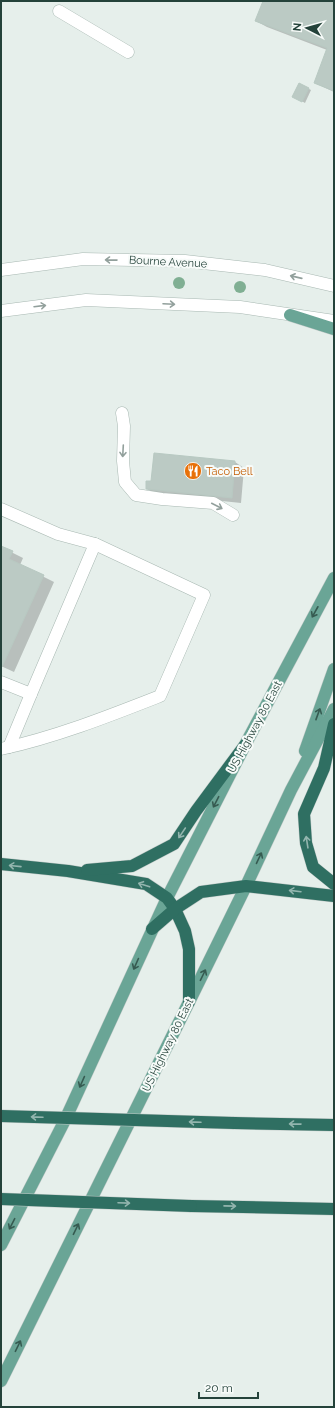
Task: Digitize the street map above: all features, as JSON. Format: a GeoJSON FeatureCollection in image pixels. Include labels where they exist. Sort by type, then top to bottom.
{"type":"FeatureCollection","features":[{"type":"Feature","properties":{"kind":"highway"},"geometry":{"type":"LineString","coordinates":[[334,724],[324,768],[304,814],[306,844],[313,867],[334,884]]}},
{"type":"Feature","properties":{"kind":"highway"},"geometry":{"type":"LineString","coordinates":[[68,871],[132,866],[174,844],[245,745]]}},
{"type":"Feature","properties":{"kind":"highway"},"geometry":{"type":"LineString","coordinates":[[1,864],[68,871],[146,884],[167,898],[175,909],[185,931],[189,949],[189,1002]]}},
{"type":"Feature","properties":{"kind":"highway"},"geometry":{"type":"LineString","coordinates":[[152,928],[175,909],[201,892],[246,886],[334,896]]}},
{"type":"Feature","properties":{"kind":"highway"},"geometry":{"type":"LineString","coordinates":[[1,1116],[334,1125]]}},
{"type":"Feature","properties":{"kind":"highway"},"geometry":{"type":"LineString","coordinates":[[1,1199],[191,1206],[334,1209]]}},
{"type":"Feature","properties":{"kind":"main road"},"geometry":{"type":"LineString","coordinates":[[290,315],[334,329]]}},
{"type":"Feature","properties":{"kind":"main road","name":"US Highway 80 East"},"geometry":{"type":"LineString","coordinates":[[1,1245],[65,1120],[152,928],[245,745],[334,578]]}},
{"type":"Feature","properties":{"kind":"main road"},"geometry":{"type":"LineString","coordinates":[[291,790],[334,670]]}},
{"type":"Feature","properties":{"kind":"main road","name":"US Highway 80 East"},"geometry":{"type":"LineString","coordinates":[[1,1381],[246,886],[291,790],[334,710]]}},
{"type":"Feature","properties":{"kind":"street"},"geometry":{"type":"LineString","coordinates":[[59,11],[128,52]]}},
{"type":"Feature","properties":{"kind":"street","name":"Bourne Avenue"},"geometry":{"type":"LineString","coordinates":[[1,270],[83,259],[185,261],[265,270],[334,286]]}},
{"type":"Feature","properties":{"kind":"street"},"geometry":{"type":"LineString","coordinates":[[1,311],[86,300],[240,307],[334,321]]}},
{"type":"Feature","properties":{"kind":"street"},"geometry":{"type":"LineString","coordinates":[[122,413],[124,426],[122,461],[125,482],[136,495],[162,499],[213,503],[233,515]]}},
{"type":"Feature","properties":{"kind":"street"},"geometry":{"type":"LineString","coordinates":[[1,509],[58,534],[95,544],[204,594],[160,696],[102,719],[5,748]]}},
{"type":"Feature","properties":{"kind":"street"},"geometry":{"type":"LineString","coordinates":[[5,748],[32,694],[95,544]]}},
{"type":"Feature","properties":{"kind":"street"},"geometry":{"type":"LineString","coordinates":[[1,682],[32,694]]}},
{"type":"Feature","properties":{"kind":"building"},"geometry":{"type":"Polygon","coordinates":[[[263,1],[334,1],[334,91],[314,83],[327,48],[255,21],[263,1]]]}},
{"type":"Feature","properties":{"kind":"building"},"geometry":{"type":"Polygon","coordinates":[[[299,83],[309,88],[302,102],[292,97],[299,83]]]}},
{"type":"Feature","properties":{"kind":"building","name":"Taco Bell"},"geometry":{"type":"Polygon","coordinates":[[[154,453],[235,461],[232,498],[146,489],[146,481],[151,481],[154,453]]]}},
{"type":"Feature","properties":{"kind":"building"},"geometry":{"type":"Polygon","coordinates":[[[1,546],[13,551],[9,559],[44,575],[2,667],[1,666],[1,546]]]}},
{"type":"Feature","properties":{"kind":"place","name":"Taco Bell"},"geometry":{"type":"Point","coordinates":[193,471]}}]}
